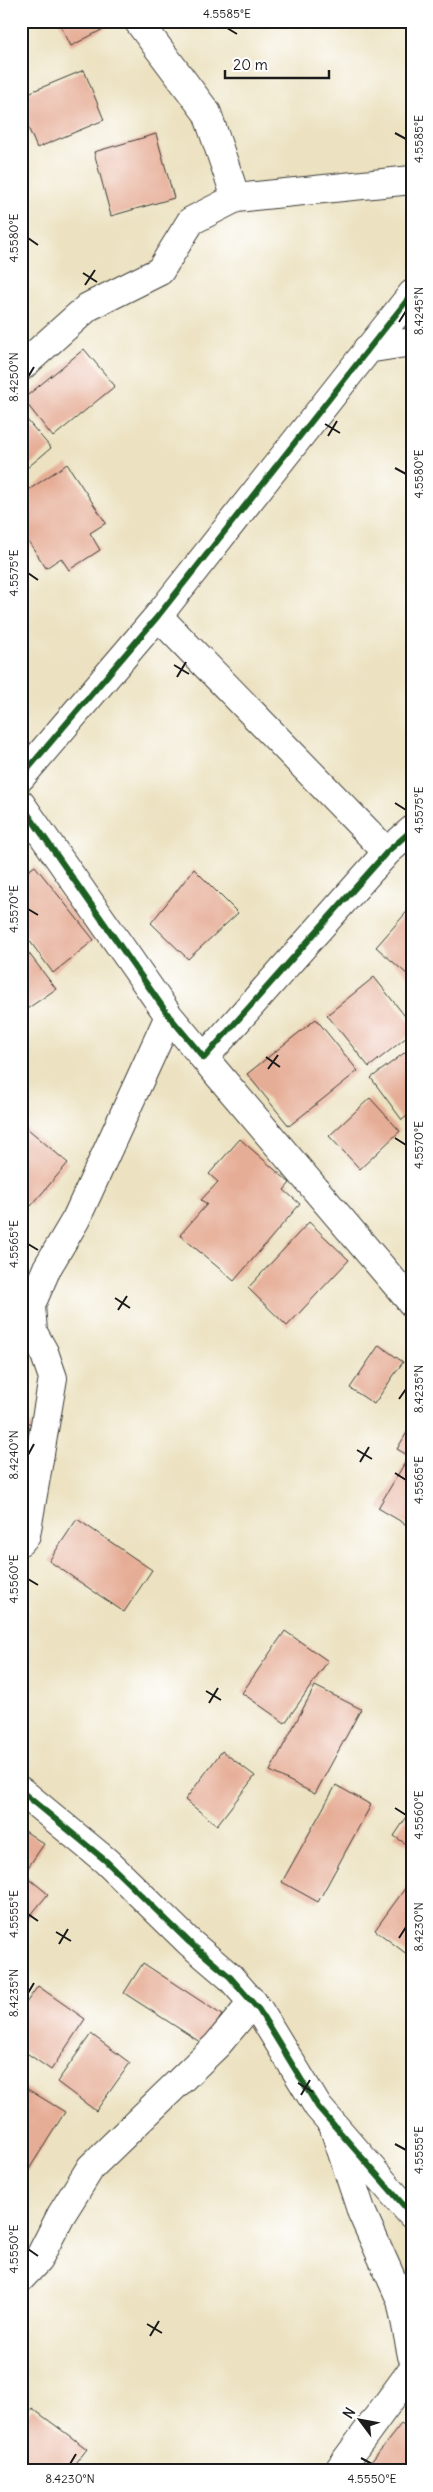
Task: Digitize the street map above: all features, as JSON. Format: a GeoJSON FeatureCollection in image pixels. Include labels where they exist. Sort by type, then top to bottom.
{"type":"FeatureCollection","features":[{"type":"Feature","properties":{"kind":"street"},"geometry":{"type":"LineString","coordinates":[[138,21],[207,113],[236,198]]}},
{"type":"Feature","properties":{"kind":"street"},"geometry":{"type":"LineString","coordinates":[[21,367],[88,307],[160,271],[191,221],[236,198],[412,180]]}},
{"type":"Feature","properties":{"kind":"street"},"geometry":{"type":"LineString","coordinates":[[21,777],[158,616],[412,294]]}},
{"type":"Feature","properties":{"kind":"street"},"geometry":{"type":"LineString","coordinates":[[367,349],[412,342]]}},
{"type":"Feature","properties":{"kind":"street"},"geometry":{"type":"LineString","coordinates":[[158,616],[387,852]]}},
{"type":"Feature","properties":{"kind":"street"},"geometry":{"type":"LineString","coordinates":[[21,804],[169,1016],[412,1304]]}},
{"type":"Feature","properties":{"kind":"street"},"geometry":{"type":"LineString","coordinates":[[204,1058],[387,852],[412,830]]}},
{"type":"Feature","properties":{"kind":"street"},"geometry":{"type":"LineString","coordinates":[[21,1541],[26,1535],[53,1378],[44,1352],[33,1332],[31,1305],[47,1268],[76,1219],[169,1016]]}},
{"type":"Feature","properties":{"kind":"street"},"geometry":{"type":"LineString","coordinates":[[25,1800],[106,1861],[189,1942],[230,1977],[260,2010],[318,2107],[412,2215]]}},
{"type":"Feature","properties":{"kind":"street"},"geometry":{"type":"LineString","coordinates":[[21,2278],[38,2260],[61,2215],[91,2167],[217,2044],[253,2002]]}},
{"type":"Feature","properties":{"kind":"street"},"geometry":{"type":"LineString","coordinates":[[333,2125],[362,2214],[401,2300],[412,2356]]}},
{"type":"Feature","properties":{"kind":"street"},"geometry":{"type":"LineString","coordinates":[[338,2471],[412,2370]]}},
{"type":"Feature","properties":{"kind":"building"},"geometry":{"type":"Polygon","coordinates":[[[58,21],[109,21],[111,25],[71,46],[58,21]]]}},
{"type":"Feature","properties":{"kind":"building"},"geometry":{"type":"Polygon","coordinates":[[[84,70],[104,120],[37,148],[21,111],[21,96],[84,70]]]}},
{"type":"Feature","properties":{"kind":"building"},"geometry":{"type":"Polygon","coordinates":[[[156,134],[174,198],[111,216],[94,152],[156,134]]]}},
{"type":"Feature","properties":{"kind":"building"},"geometry":{"type":"Polygon","coordinates":[[[84,349],[115,386],[53,437],[23,399],[84,349]]]}},
{"type":"Feature","properties":{"kind":"building"},"geometry":{"type":"Polygon","coordinates":[[[21,413],[51,448],[21,473],[21,413]]]}},
{"type":"Feature","properties":{"kind":"building"},"geometry":{"type":"Polygon","coordinates":[[[67,464],[106,523],[90,533],[100,550],[69,570],[61,558],[46,568],[21,530],[21,495],[67,464]]]}},
{"type":"Feature","properties":{"kind":"building"},"geometry":{"type":"Polygon","coordinates":[[[35,866],[94,940],[53,973],[21,929],[21,876],[35,866]]]}},
{"type":"Feature","properties":{"kind":"building"},"geometry":{"type":"Polygon","coordinates":[[[194,869],[238,913],[188,959],[151,923],[194,869]]]}},
{"type":"Feature","properties":{"kind":"building"},"geometry":{"type":"Polygon","coordinates":[[[412,906],[412,971],[408,975],[376,947],[412,906]]]}},
{"type":"Feature","properties":{"kind":"building"},"geometry":{"type":"Polygon","coordinates":[[[21,943],[56,989],[21,1013],[21,943]]]}},
{"type":"Feature","properties":{"kind":"building"},"geometry":{"type":"Polygon","coordinates":[[[374,977],[412,1025],[412,1033],[369,1067],[327,1015],[374,977]]]}},
{"type":"Feature","properties":{"kind":"building"},"geometry":{"type":"Polygon","coordinates":[[[316,1019],[358,1071],[289,1126],[247,1074],[316,1019]]]}},
{"type":"Feature","properties":{"kind":"building"},"geometry":{"type":"Polygon","coordinates":[[[412,1047],[412,1112],[402,1120],[371,1078],[412,1047]]]}},
{"type":"Feature","properties":{"kind":"building"},"geometry":{"type":"Polygon","coordinates":[[[370,1098],[400,1131],[360,1169],[329,1136],[370,1098]]]}},
{"type":"Feature","properties":{"kind":"building"},"geometry":{"type":"Polygon","coordinates":[[[21,1123],[68,1163],[31,1206],[21,1198],[21,1123]]]}},
{"type":"Feature","properties":{"kind":"building"},"geometry":{"type":"Polygon","coordinates":[[[240,1139],[290,1183],[284,1190],[300,1204],[234,1281],[180,1235],[207,1204],[201,1200],[218,1182],[209,1174],[240,1139]]]}},
{"type":"Feature","properties":{"kind":"building"},"geometry":{"type":"Polygon","coordinates":[[[309,1222],[349,1260],[287,1326],[248,1288],[309,1222]]]}},
{"type":"Feature","properties":{"kind":"building"},"geometry":{"type":"Polygon","coordinates":[[[379,1345],[403,1362],[374,1404],[350,1388],[379,1345]]]}},
{"type":"Feature","properties":{"kind":"building"},"geometry":{"type":"Polygon","coordinates":[[[21,1418],[40,1430],[21,1460],[21,1418]]]}},
{"type":"Feature","properties":{"kind":"building"},"geometry":{"type":"Polygon","coordinates":[[[412,1424],[412,1528],[378,1508],[409,1456],[397,1449],[412,1424]]]}},
{"type":"Feature","properties":{"kind":"building"},"geometry":{"type":"Polygon","coordinates":[[[77,1519],[152,1570],[124,1612],[49,1561],[77,1519]]]}},
{"type":"Feature","properties":{"kind":"building"},"geometry":{"type":"Polygon","coordinates":[[[285,1631],[328,1661],[285,1723],[242,1693],[285,1631]]]}},
{"type":"Feature","properties":{"kind":"building"},"geometry":{"type":"Polygon","coordinates":[[[315,1686],[361,1709],[315,1794],[270,1771],[315,1686]]]}},
{"type":"Feature","properties":{"kind":"building"},"geometry":{"type":"Polygon","coordinates":[[[222,1751],[255,1776],[217,1825],[185,1800],[222,1751]]]}},
{"type":"Feature","properties":{"kind":"building"},"geometry":{"type":"Polygon","coordinates":[[[336,1785],[371,1805],[318,1902],[282,1882],[336,1785]]]}},
{"type":"Feature","properties":{"kind":"building"},"geometry":{"type":"Polygon","coordinates":[[[412,1809],[412,1848],[394,1836],[412,1809]]]}},
{"type":"Feature","properties":{"kind":"building"},"geometry":{"type":"Polygon","coordinates":[[[25,1831],[44,1844],[27,1869],[21,1865],[21,1836],[25,1831]]]}},
{"type":"Feature","properties":{"kind":"building"},"geometry":{"type":"Polygon","coordinates":[[[21,1872],[48,1894],[21,1927],[21,1872]]]}},
{"type":"Feature","properties":{"kind":"building"},"geometry":{"type":"Polygon","coordinates":[[[406,1887],[412,1891],[412,1958],[375,1930],[406,1887]]]}},
{"type":"Feature","properties":{"kind":"building"},"geometry":{"type":"Polygon","coordinates":[[[143,1963],[222,2015],[203,2044],[124,1993],[143,1963]]]}},
{"type":"Feature","properties":{"kind":"building"},"geometry":{"type":"Polygon","coordinates":[[[38,1986],[85,2019],[51,2070],[21,2049],[21,2010],[38,1986]]]}},
{"type":"Feature","properties":{"kind":"building"},"geometry":{"type":"Polygon","coordinates":[[[91,2034],[130,2063],[96,2111],[57,2082],[91,2034]]]}},
{"type":"Feature","properties":{"kind":"building"},"geometry":{"type":"Polygon","coordinates":[[[21,2085],[65,2112],[28,2171],[21,2166],[21,2085]]]}},
{"type":"Feature","properties":{"kind":"building"},"geometry":{"type":"Polygon","coordinates":[[[412,2395],[412,2406],[407,2402],[412,2395]]]}},
{"type":"Feature","properties":{"kind":"building"},"geometry":{"type":"Polygon","coordinates":[[[32,2408],[87,2449],[70,2471],[21,2471],[21,2422],[32,2408]]]}},
{"type":"Feature","properties":{"kind":"building"},"geometry":{"type":"Polygon","coordinates":[[[401,2424],[412,2432],[412,2471],[372,2471],[367,2467],[401,2424]]]}},
{"type":"Feature","properties":{"kind":"cycle path"},"geometry":{"type":"LineString","coordinates":[[21,777],[158,616],[412,294]]}},
{"type":"Feature","properties":{"kind":"cycle path"},"geometry":{"type":"LineString","coordinates":[[21,804],[169,1016],[204,1058],[387,852],[412,830]]}},
{"type":"Feature","properties":{"kind":"cycle path"},"geometry":{"type":"LineString","coordinates":[[21,1791],[106,1861],[189,1942],[230,1977],[259,2010],[318,2107],[412,2215]]}}]}
